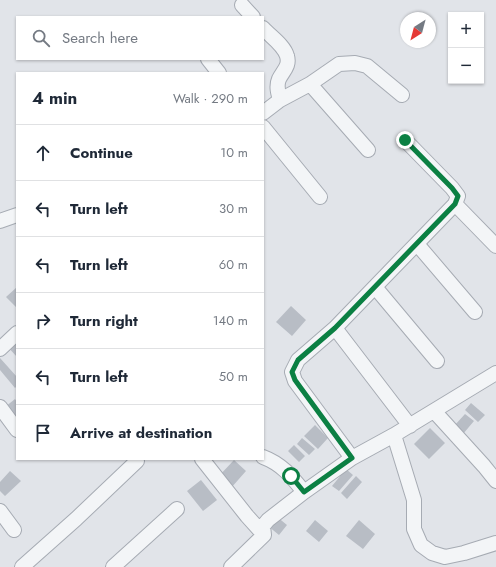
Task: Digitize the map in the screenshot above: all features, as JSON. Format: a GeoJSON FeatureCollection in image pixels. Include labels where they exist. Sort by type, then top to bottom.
{"type":"FeatureCollection","features":[{"type":"Feature","properties":{"kind":"street"},"geometry":{"type":"LineString","coordinates":[[242,5],[252,16]]}},
{"type":"Feature","properties":{"kind":"street"},"geometry":{"type":"LineString","coordinates":[[264,29],[282,48],[287,56],[288,66],[279,80],[277,89],[280,100]]}},
{"type":"Feature","properties":{"kind":"street"},"geometry":{"type":"LineString","coordinates":[[209,60],[218,72]]}},
{"type":"Feature","properties":{"kind":"street"},"geometry":{"type":"LineString","coordinates":[[264,112],[280,100],[310,84],[339,64],[355,62],[367,66],[402,95]]}},
{"type":"Feature","properties":{"kind":"street"},"geometry":{"type":"LineString","coordinates":[[310,84],[368,150]]}},
{"type":"Feature","properties":{"kind":"street"},"geometry":{"type":"LineString","coordinates":[[264,128],[320,197]]}},
{"type":"Feature","properties":{"kind":"street"},"geometry":{"type":"LineString","coordinates":[[352,458],[295,380],[292,372],[298,360],[335,328],[455,204],[458,196],[452,188],[405,140]]}},
{"type":"Feature","properties":{"kind":"street"},"geometry":{"type":"LineString","coordinates":[[455,204],[496,246]]}},
{"type":"Feature","properties":{"kind":"street"},"geometry":{"type":"LineString","coordinates":[[0,221],[16,215]]}},
{"type":"Feature","properties":{"kind":"street"},"geometry":{"type":"LineString","coordinates":[[417,244],[475,312]]}},
{"type":"Feature","properties":{"kind":"street"},"geometry":{"type":"LineString","coordinates":[[374,288],[437,361]]}},
{"type":"Feature","properties":{"kind":"street"},"geometry":{"type":"LineString","coordinates":[[335,328],[410,426]]}},
{"type":"Feature","properties":{"kind":"street"},"geometry":{"type":"LineString","coordinates":[[0,349],[16,334]]}},
{"type":"Feature","properties":{"kind":"street"},"geometry":{"type":"LineString","coordinates":[[264,535],[263,526],[268,520],[352,458],[410,426],[496,373]]}},
{"type":"Feature","properties":{"kind":"street"},"geometry":{"type":"LineString","coordinates":[[0,407],[16,429]]}},
{"type":"Feature","properties":{"kind":"street"},"geometry":{"type":"LineString","coordinates":[[434,411],[496,481]]}},
{"type":"Feature","properties":{"kind":"street"},"geometry":{"type":"LineString","coordinates":[[394,435],[414,500],[414,529],[422,545],[432,553],[445,557],[464,554],[496,543]]}},
{"type":"Feature","properties":{"kind":"street"},"geometry":{"type":"LineString","coordinates":[[264,457],[274,461],[291,476],[304,492]]}},
{"type":"Feature","properties":{"kind":"street"},"geometry":{"type":"LineString","coordinates":[[203,460],[264,535]]}},
{"type":"Feature","properties":{"kind":"street"},"geometry":{"type":"LineString","coordinates":[[22,567],[76,519],[137,461]]}},
{"type":"Feature","properties":{"kind":"street"},"geometry":{"type":"LineString","coordinates":[[113,567],[178,509]]}},
{"type":"Feature","properties":{"kind":"street"},"geometry":{"type":"LineString","coordinates":[[0,511],[14,530]]}},
{"type":"Feature","properties":{"kind":"street"},"geometry":{"type":"LineString","coordinates":[[231,567],[264,535]]}},
{"type":"Feature","properties":{"kind":"building"},"geometry":{"type":"Polygon","coordinates":[[[16,288],[16,307],[6,297],[16,288]]]}},
{"type":"Feature","properties":{"kind":"building"},"geometry":{"type":"Polygon","coordinates":[[[291,306],[306,320],[292,336],[276,322],[291,306]]]}},
{"type":"Feature","properties":{"kind":"building"},"geometry":{"type":"Polygon","coordinates":[[[16,339],[16,356],[6,345],[16,339]]]}},
{"type":"Feature","properties":{"kind":"building"},"geometry":{"type":"Polygon","coordinates":[[[0,358],[16,376],[15,388],[0,370],[0,358]]]}},
{"type":"Feature","properties":{"kind":"building"},"geometry":{"type":"Polygon","coordinates":[[[15,399],[16,420],[5,407],[15,399]]]}},
{"type":"Feature","properties":{"kind":"building"},"geometry":{"type":"Polygon","coordinates":[[[471,403],[485,415],[478,422],[465,410],[471,403]]]}},
{"type":"Feature","properties":{"kind":"building"},"geometry":{"type":"Polygon","coordinates":[[[465,414],[474,421],[463,434],[454,426],[465,414]]]}},
{"type":"Feature","properties":{"kind":"building"},"geometry":{"type":"Polygon","coordinates":[[[315,425],[328,438],[318,449],[304,436],[315,425]]]}},
{"type":"Feature","properties":{"kind":"building"},"geometry":{"type":"Polygon","coordinates":[[[430,428],[445,443],[429,459],[414,444],[430,428]]]}},
{"type":"Feature","properties":{"kind":"building"},"geometry":{"type":"Polygon","coordinates":[[[302,438],[315,449],[309,455],[297,444],[302,438]]]}},
{"type":"Feature","properties":{"kind":"building"},"geometry":{"type":"Polygon","coordinates":[[[294,445],[305,456],[299,462],[288,451],[294,445]]]}},
{"type":"Feature","properties":{"kind":"building"},"geometry":{"type":"Polygon","coordinates":[[[234,460],[246,471],[231,488],[218,477],[234,460]]]}},
{"type":"Feature","properties":{"kind":"building"},"geometry":{"type":"Polygon","coordinates":[[[346,469],[353,475],[339,491],[332,486],[346,469]]]}},
{"type":"Feature","properties":{"kind":"building"},"geometry":{"type":"Polygon","coordinates":[[[10,471],[21,481],[5,496],[0,491],[0,482],[10,471]]]}},
{"type":"Feature","properties":{"kind":"building"},"geometry":{"type":"Polygon","coordinates":[[[356,476],[362,482],[347,499],[341,493],[356,476]]]}},
{"type":"Feature","properties":{"kind":"building"},"geometry":{"type":"Polygon","coordinates":[[[201,480],[217,500],[203,511],[187,491],[201,480]]]}},
{"type":"Feature","properties":{"kind":"building"},"geometry":{"type":"Polygon","coordinates":[[[276,516],[287,525],[279,535],[268,526],[276,516]]]}},
{"type":"Feature","properties":{"kind":"building"},"geometry":{"type":"Polygon","coordinates":[[[315,520],[328,531],[319,542],[306,531],[315,520]]]}},
{"type":"Feature","properties":{"kind":"building"},"geometry":{"type":"Polygon","coordinates":[[[359,520],[375,534],[363,549],[346,536],[359,520]]]}},
{"type":"Feature","properties":{"kind":"route"},"geometry":{"type":"LineString","coordinates":[[291,476],[304,492],[352,458],[336,434],[295,380],[292,372],[295,365],[298,360],[335,328],[447,214],[455,204],[458,196],[405,140]]}}]}
